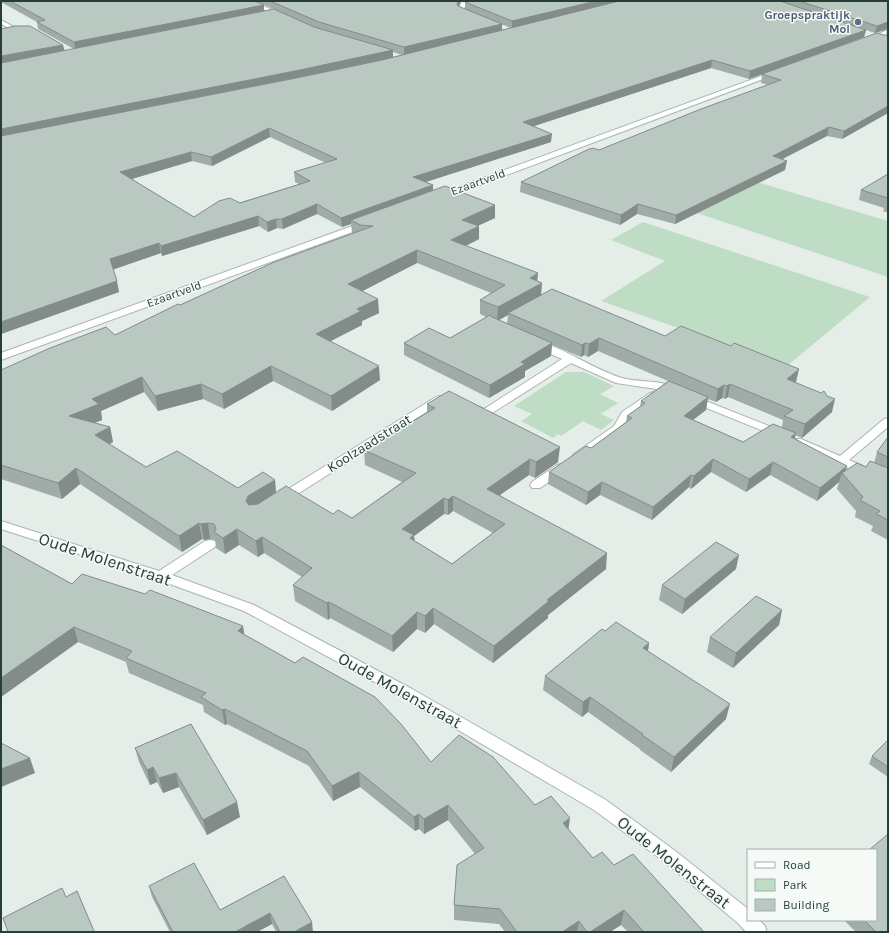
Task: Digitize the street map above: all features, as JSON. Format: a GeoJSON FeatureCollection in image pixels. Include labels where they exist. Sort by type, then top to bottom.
{"type":"FeatureCollection","features":[{"type":"Feature","properties":{"kind":"street"},"geometry":{"type":"LineString","coordinates":[[246,1],[290,19]]}},
{"type":"Feature","properties":{"kind":"street"},"geometry":{"type":"LineString","coordinates":[[465,1],[460,11],[476,18]]}},
{"type":"Feature","properties":{"kind":"street"},"geometry":{"type":"LineString","coordinates":[[261,16],[276,13]]}},
{"type":"Feature","properties":{"kind":"street"},"geometry":{"type":"LineString","coordinates":[[1,22],[18,30],[9,32]]}},
{"type":"Feature","properties":{"kind":"street"},"geometry":{"type":"LineString","coordinates":[[859,42],[888,32]]}},
{"type":"Feature","properties":{"kind":"street"},"geometry":{"type":"LineString","coordinates":[[864,33],[888,41]]}},
{"type":"Feature","properties":{"kind":"street","name":"Ezaartveld"},"geometry":{"type":"LineString","coordinates":[[432,200],[786,70]]}},
{"type":"Feature","properties":{"kind":"street","name":"Ezaartveld"},"geometry":{"type":"LineString","coordinates":[[1,358],[373,221]]}},
{"type":"Feature","properties":{"kind":"street"},"geometry":{"type":"LineString","coordinates":[[530,341],[620,381],[665,387],[842,460],[888,482]]}},
{"type":"Feature","properties":{"kind":"street"},"geometry":{"type":"LineString","coordinates":[[485,413],[570,359]]}},
{"type":"Feature","properties":{"kind":"street"},"geometry":{"type":"LineString","coordinates":[[536,485],[619,428],[626,414],[665,387]]}},
{"type":"Feature","properties":{"kind":"street","name":"Koolzaadstraat"},"geometry":{"type":"LineString","coordinates":[[274,504],[447,394],[453,397]]}},
{"type":"Feature","properties":{"kind":"street"},"geometry":{"type":"LineString","coordinates":[[466,404],[498,420]]}},
{"type":"Feature","properties":{"kind":"street"},"geometry":{"type":"LineString","coordinates":[[842,460],[888,421]]}},
{"type":"Feature","properties":{"kind":"street","name":"Oude Molenstraat"},"geometry":{"type":"LineString","coordinates":[[1,525],[161,576],[249,608],[407,693],[600,805],[672,858],[744,918],[758,932]]}},
{"type":"Feature","properties":{"kind":"street"},"geometry":{"type":"LineString","coordinates":[[161,576],[210,544]]}},
{"type":"Feature","properties":{"kind":"green space"},"geometry":{"type":"Polygon","coordinates":[[[747,179],[888,221],[888,277],[688,210],[747,179]]]}},
{"type":"Feature","properties":{"kind":"green space"},"geometry":{"type":"Polygon","coordinates":[[[643,222],[870,297],[787,366],[601,301],[665,261],[611,240],[643,222]]]}},
{"type":"Feature","properties":{"kind":"green space"},"geometry":{"type":"Polygon","coordinates":[[[566,372],[584,372],[614,386],[600,394],[618,403],[601,414],[614,420],[601,430],[583,421],[561,436],[558,434],[553,438],[521,421],[532,414],[514,406],[566,372]]]}},
{"type":"Feature","properties":{"kind":"building"},"geometry":{"type":"Polygon","coordinates":[[[10,1],[255,1],[264,5],[74,42],[37,22],[45,20],[10,1]]]}},
{"type":"Feature","properties":{"kind":"building"},"geometry":{"type":"Polygon","coordinates":[[[270,1],[458,1],[458,6],[502,24],[404,47],[319,22],[270,1]]]}},
{"type":"Feature","properties":{"kind":"building"},"geometry":{"type":"Polygon","coordinates":[[[596,1],[512,21],[465,2],[596,1]]]}},
{"type":"Feature","properties":{"kind":"building"},"geometry":{"type":"Polygon","coordinates":[[[619,1],[780,1],[866,30],[750,71],[712,60],[523,122],[552,134],[413,177],[433,185],[341,218],[317,204],[282,219],[267,222],[258,216],[161,246],[159,243],[110,259],[117,281],[1,322],[1,136],[382,60],[619,1]],[[269,128],[211,157],[191,152],[120,172],[194,217],[219,201],[230,198],[240,203],[310,181],[294,172],[337,159],[269,128]]]}},
{"type":"Feature","properties":{"kind":"building"},"geometry":{"type":"Polygon","coordinates":[[[799,1],[888,1],[888,22],[877,26],[799,1]]]}},
{"type":"Feature","properties":{"kind":"building"},"geometry":{"type":"Polygon","coordinates":[[[274,9],[314,27],[393,50],[300,70],[1,129],[1,63],[274,9]]]}},
{"type":"Feature","properties":{"kind":"building"},"geometry":{"type":"Polygon","coordinates":[[[15,26],[30,26],[63,45],[1,56],[1,29],[15,26]]]}},
{"type":"Feature","properties":{"kind":"building"},"geometry":{"type":"Polygon","coordinates":[[[877,33],[888,36],[888,106],[844,131],[829,127],[773,156],[787,161],[676,215],[638,204],[621,215],[521,182],[589,149],[593,148],[599,150],[701,109],[781,80],[762,74],[877,33]]]}},
{"type":"Feature","properties":{"kind":"building"},"geometry":{"type":"Polygon","coordinates":[[[888,174],[888,198],[861,190],[888,174]]]}},
{"type":"Feature","properties":{"kind":"building"},"geometry":{"type":"Polygon","coordinates":[[[445,186],[495,205],[462,220],[479,226],[451,240],[538,273],[530,278],[542,283],[498,307],[480,300],[505,285],[417,250],[348,284],[378,299],[357,309],[361,311],[316,334],[379,366],[331,396],[271,366],[222,394],[201,384],[155,396],[142,377],[92,399],[99,404],[69,416],[110,427],[95,435],[146,467],[177,451],[238,488],[263,472],[275,480],[248,496],[246,501],[249,505],[258,504],[286,486],[333,514],[338,510],[352,518],[416,473],[364,450],[435,408],[427,404],[449,391],[560,447],[536,462],[530,459],[487,489],[607,553],[547,600],[549,601],[494,646],[433,608],[425,616],[417,612],[392,636],[329,602],[327,603],[293,585],[312,568],[262,537],[256,541],[237,529],[223,538],[214,532],[216,529],[214,524],[208,523],[199,523],[179,536],[76,468],[58,483],[1,465],[1,370],[50,348],[106,327],[115,335],[178,304],[180,305],[272,263],[373,226],[360,225],[351,220],[445,186]],[[453,496],[448,500],[444,498],[402,529],[414,535],[410,538],[452,564],[505,524],[453,496]]]}},
{"type":"Feature","properties":{"kind":"building"},"geometry":{"type":"Polygon","coordinates":[[[552,289],[665,336],[681,326],[731,346],[734,343],[799,369],[787,379],[821,393],[824,391],[827,396],[835,399],[805,424],[784,416],[793,410],[730,384],[727,386],[724,385],[718,389],[599,338],[589,344],[585,343],[582,345],[508,313],[552,289]]]}},
{"type":"Feature","properties":{"kind":"building"},"geometry":{"type":"Polygon","coordinates":[[[490,315],[552,343],[521,362],[525,364],[490,385],[404,343],[429,328],[450,338],[490,315]]]}},
{"type":"Feature","properties":{"kind":"building"},"geometry":{"type":"Polygon","coordinates":[[[669,381],[708,397],[684,416],[743,442],[773,424],[796,433],[791,437],[847,466],[820,488],[773,462],[749,479],[713,459],[694,476],[691,475],[653,507],[602,482],[588,492],[549,472],[586,446],[591,448],[632,418],[627,416],[645,403],[641,401],[669,381]]]}},
{"type":"Feature","properties":{"kind":"building"},"geometry":{"type":"Polygon","coordinates":[[[888,437],[888,457],[877,452],[888,437]]]}},
{"type":"Feature","properties":{"kind":"building"},"geometry":{"type":"Polygon","coordinates":[[[870,461],[888,468],[888,520],[876,514],[880,511],[860,500],[863,497],[842,473],[857,463],[866,467],[870,461]]]}},
{"type":"Feature","properties":{"kind":"building"},"geometry":{"type":"Polygon","coordinates":[[[716,542],[739,555],[685,599],[662,585],[716,542]]]}},
{"type":"Feature","properties":{"kind":"building"},"geometry":{"type":"Polygon","coordinates":[[[1,545],[72,584],[82,574],[145,594],[150,590],[243,626],[238,631],[295,663],[303,657],[375,697],[401,724],[431,762],[459,735],[493,757],[535,805],[551,796],[570,818],[563,823],[593,858],[602,852],[614,865],[633,854],[704,932],[644,932],[624,910],[590,932],[587,932],[579,921],[562,932],[517,932],[500,909],[454,905],[457,865],[484,848],[448,805],[424,819],[419,814],[414,817],[359,772],[332,786],[307,751],[225,709],[222,710],[201,697],[206,693],[126,658],[132,651],[74,627],[1,678],[1,545]]]}},
{"type":"Feature","properties":{"kind":"building"},"geometry":{"type":"Polygon","coordinates":[[[756,596],[782,610],[736,653],[710,637],[756,596]]]}},
{"type":"Feature","properties":{"kind":"building"},"geometry":{"type":"Polygon","coordinates":[[[616,622],[649,643],[643,648],[730,704],[674,757],[590,697],[583,702],[545,676],[602,629],[605,631],[616,622]]]}},
{"type":"Feature","properties":{"kind":"building"},"geometry":{"type":"Polygon","coordinates":[[[191,724],[237,802],[203,820],[176,773],[159,778],[153,767],[147,770],[135,748],[191,724]]]}},
{"type":"Feature","properties":{"kind":"building"},"geometry":{"type":"Polygon","coordinates":[[[888,740],[888,767],[872,756],[888,740]]]}},
{"type":"Feature","properties":{"kind":"building"},"geometry":{"type":"Polygon","coordinates":[[[1,743],[30,758],[1,769],[1,743]]]}},
{"type":"Feature","properties":{"kind":"building"},"geometry":{"type":"Polygon","coordinates":[[[888,834],[888,932],[876,932],[865,921],[877,921],[877,849],[870,849],[888,834]]]}},
{"type":"Feature","properties":{"kind":"building"},"geometry":{"type":"Polygon","coordinates":[[[194,863],[220,910],[284,876],[312,922],[294,932],[280,932],[270,913],[235,932],[173,932],[149,886],[194,863]]]}},
{"type":"Feature","properties":{"kind":"building"},"geometry":{"type":"Polygon","coordinates":[[[62,888],[66,897],[77,891],[94,931],[8,932],[3,918],[62,888]]]}},
{"type":"Feature","properties":{"kind":"place","name":"Groepspraktijk Mol"},"geometry":{"type":"Point","coordinates":[858,22]}}]}
